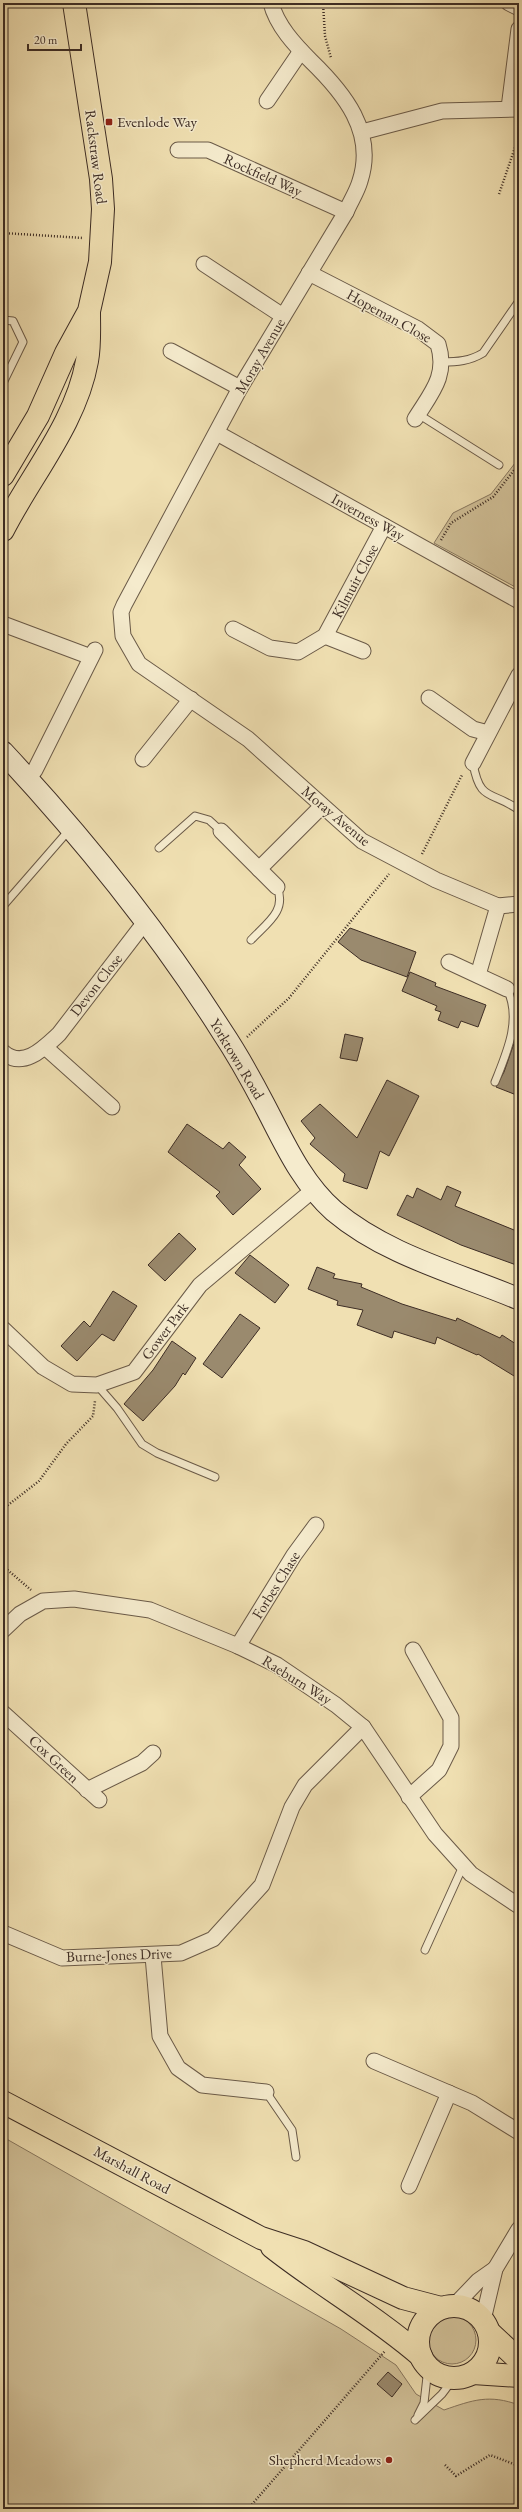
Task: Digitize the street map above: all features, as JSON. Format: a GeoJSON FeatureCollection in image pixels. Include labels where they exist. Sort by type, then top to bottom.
{"type":"FeatureCollection","features":[{"type":"Feature","properties":{"kind":"main road","name":"Rackstraw Road"},"geometry":{"type":"LineString","coordinates":[[3,530],[59,435],[80,385],[90,344],[89,311],[100,262],[103,209],[97,150],[74,3]]}},
{"type":"Feature","properties":{"kind":"main road","name":"Rackstraw Road"},"geometry":{"type":"LineString","coordinates":[[3,475],[38,416],[66,354],[89,311]]}},
{"type":"Feature","properties":{"kind":"main road","name":"Marshall Road"},"geometry":{"type":"LineString","coordinates":[[3,2102],[261,2238],[304,2252],[403,2298],[448,2307]]}},
{"type":"Feature","properties":{"kind":"main road","name":"Marshall Road"},"geometry":{"type":"LineString","coordinates":[[261,2238],[300,2269],[377,2320],[424,2362]]}},
{"type":"Feature","properties":{"kind":"main road"},"geometry":{"type":"LineString","coordinates":[[519,2360],[472,2310],[448,2307],[430,2314],[422,2325],[418,2340],[424,2362],[441,2376],[519,2376]]}},
{"type":"Feature","properties":{"kind":"main road"},"geometry":{"type":"LineString","coordinates":[[463,2375],[482,2365],[488,2353],[486,2326]]}},
{"type":"Feature","properties":{"kind":"street","name":"Moray Avenue"},"geometry":{"type":"LineString","coordinates":[[272,3],[280,24],[301,51],[333,85],[355,115],[362,132],[363,170],[360,182],[346,212],[240,388],[121,612],[123,636],[139,664],[248,739],[362,841],[415,869],[498,906],[519,904]]}},
{"type":"Feature","properties":{"kind":"street"},"geometry":{"type":"LineString","coordinates":[[509,3],[519,8]]}},
{"type":"Feature","properties":{"kind":"street"},"geometry":{"type":"LineString","coordinates":[[362,132],[442,111],[514,109],[519,29]]}},
{"type":"Feature","properties":{"kind":"street"},"geometry":{"type":"LineString","coordinates":[[267,101],[301,51]]}},
{"type":"Feature","properties":{"kind":"street","name":"Rockfield Way"},"geometry":{"type":"LineString","coordinates":[[178,150],[208,150],[346,212]]}},
{"type":"Feature","properties":{"kind":"street"},"geometry":{"type":"LineString","coordinates":[[204,264],[283,316]]}},
{"type":"Feature","properties":{"kind":"street","name":"Hopeman Close"},"geometry":{"type":"LineString","coordinates":[[309,273],[429,336],[438,344],[442,362],[439,378],[416,416]]}},
{"type":"Feature","properties":{"kind":"street"},"geometry":{"type":"LineString","coordinates":[[171,351],[240,388]]}},
{"type":"Feature","properties":{"kind":"street","name":"Inverness Way"},"geometry":{"type":"LineString","coordinates":[[217,433],[384,526],[434,552],[519,601]]}},
{"type":"Feature","properties":{"kind":"street","name":"Kilmuir Close"},"geometry":{"type":"LineString","coordinates":[[233,629],[270,648],[298,652],[325,636],[384,526]]}},
{"type":"Feature","properties":{"kind":"street"},"geometry":{"type":"LineString","coordinates":[[3,624],[93,654],[35,770],[28,779]]}},
{"type":"Feature","properties":{"kind":"street","name":"Kilmuir Close"},"geometry":{"type":"LineString","coordinates":[[325,636],[363,651]]}},
{"type":"Feature","properties":{"kind":"street"},"geometry":{"type":"LineString","coordinates":[[473,763],[519,675]]}},
{"type":"Feature","properties":{"kind":"street"},"geometry":{"type":"LineString","coordinates":[[429,698],[473,728],[488,733]]}},
{"type":"Feature","properties":{"kind":"street"},"geometry":{"type":"LineString","coordinates":[[143,759],[191,699]]}},
{"type":"Feature","properties":{"kind":"street","name":"Yorktown Road"},"geometry":{"type":"LineString","coordinates":[[3,752],[70,829],[145,922],[191,984],[234,1050],[296,1164],[313,1190],[334,1211],[376,1241],[519,1299]]}},
{"type":"Feature","properties":{"kind":"street"},"geometry":{"type":"LineString","coordinates":[[259,869],[322,806]]}},
{"type":"Feature","properties":{"kind":"street"},"geometry":{"type":"LineString","coordinates":[[220,831],[277,887]]}},
{"type":"Feature","properties":{"kind":"street"},"geometry":{"type":"LineString","coordinates":[[478,975],[498,906]]}},
{"type":"Feature","properties":{"kind":"street","name":"Devon Close"},"geometry":{"type":"LineString","coordinates":[[3,1052],[9,1057],[23,1059],[45,1047],[59,1034],[145,922]]}},
{"type":"Feature","properties":{"kind":"street"},"geometry":{"type":"LineString","coordinates":[[450,962],[507,989]]}},
{"type":"Feature","properties":{"kind":"street"},"geometry":{"type":"LineString","coordinates":[[45,1047],[112,1107]]}},
{"type":"Feature","properties":{"kind":"street","name":"Gower Park"},"geometry":{"type":"LineString","coordinates":[[3,1329],[43,1367],[72,1384],[97,1385],[134,1372],[200,1285],[313,1190]]}},
{"type":"Feature","properties":{"kind":"street","name":"Forbes Chase"},"geometry":{"type":"LineString","coordinates":[[238,1646],[294,1555],[316,1525]]}},
{"type":"Feature","properties":{"kind":"street","name":"Raeburn Way"},"geometry":{"type":"LineString","coordinates":[[3,1630],[20,1614],[43,1601],[74,1599],[150,1610],[238,1646],[277,1665],[336,1705],[363,1727],[435,1834],[463,1866],[471,1874],[517,1900]]}},
{"type":"Feature","properties":{"kind":"street"},"geometry":{"type":"LineString","coordinates":[[409,1797],[439,1770],[451,1746],[451,1718],[412,1650]]}},
{"type":"Feature","properties":{"kind":"street","name":"Cox Green"},"geometry":{"type":"LineString","coordinates":[[3,1713],[99,1800]]}},
{"type":"Feature","properties":{"kind":"street","name":"Burne-Jones Drive"},"geometry":{"type":"LineString","coordinates":[[3,1933],[62,1958],[154,1956],[181,1953],[213,1939],[262,1886],[292,1807],[305,1785],[363,1727]]}},
{"type":"Feature","properties":{"kind":"street","name":"Cox Green"},"geometry":{"type":"LineString","coordinates":[[87,1790],[142,1763],[153,1753]]}},
{"type":"Feature","properties":{"kind":"street"},"geometry":{"type":"LineString","coordinates":[[154,1956],[160,2036],[178,2068],[202,2085],[266,2092]]}},
{"type":"Feature","properties":{"kind":"street"},"geometry":{"type":"LineString","coordinates":[[374,2061],[472,2103],[519,2132]]}},
{"type":"Feature","properties":{"kind":"street"},"geometry":{"type":"LineString","coordinates":[[409,2186],[449,2093]]}},
{"type":"Feature","properties":{"kind":"street"},"geometry":{"type":"LineString","coordinates":[[448,2307],[495,2268],[519,2229]]}},
{"type":"Feature","properties":{"kind":"street"},"geometry":{"type":"LineString","coordinates":[[486,2326],[495,2268]]}},
{"type":"Feature","properties":{"kind":"lane"},"geometry":{"type":"LineString","coordinates":[[442,362],[463,361],[475,358],[482,353],[519,300]]}},
{"type":"Feature","properties":{"kind":"lane"},"geometry":{"type":"LineString","coordinates":[[3,320],[12,321],[23,342],[3,383]]}},
{"type":"Feature","properties":{"kind":"lane"},"geometry":{"type":"LineString","coordinates":[[416,416],[499,465]]}},
{"type":"Feature","properties":{"kind":"lane"},"geometry":{"type":"LineString","coordinates":[[473,763],[478,786],[490,795],[519,810]]}},
{"type":"Feature","properties":{"kind":"lane"},"geometry":{"type":"LineString","coordinates":[[159,848],[195,816],[209,820],[220,831]]}},
{"type":"Feature","properties":{"kind":"lane"},"geometry":{"type":"LineString","coordinates":[[3,906],[70,829]]}},
{"type":"Feature","properties":{"kind":"lane"},"geometry":{"type":"LineString","coordinates":[[251,940],[274,915],[280,905],[280,896],[277,887]]}},
{"type":"Feature","properties":{"kind":"lane"},"geometry":{"type":"LineString","coordinates":[[495,1082],[514,1034],[517,1015],[514,999],[507,989]]}},
{"type":"Feature","properties":{"kind":"lane"},"geometry":{"type":"LineString","coordinates":[[97,1385],[117,1408],[142,1444],[157,1454],[215,1477]]}},
{"type":"Feature","properties":{"kind":"lane"},"geometry":{"type":"LineString","coordinates":[[425,1950],[463,1866]]}},
{"type":"Feature","properties":{"kind":"lane"},"geometry":{"type":"LineString","coordinates":[[266,2092],[292,2130],[296,2157]]}},
{"type":"Feature","properties":{"kind":"lane"},"geometry":{"type":"LineString","coordinates":[[424,2362],[424,2403],[415,2420],[463,2375]]}},
{"type":"Feature","properties":{"kind":"path"},"geometry":{"type":"LineString","coordinates":[[323,3],[325,36],[335,73],[333,85]]}},
{"type":"Feature","properties":{"kind":"path"},"geometry":{"type":"LineString","coordinates":[[499,194],[519,136]]}},
{"type":"Feature","properties":{"kind":"path"},"geometry":{"type":"LineString","coordinates":[[3,233],[88,238]]}},
{"type":"Feature","properties":{"kind":"path"},"geometry":{"type":"LineString","coordinates":[[434,552],[451,523],[493,497],[519,464]]}},
{"type":"Feature","properties":{"kind":"path"},"geometry":{"type":"LineString","coordinates":[[415,869],[461,777],[473,763]]}},
{"type":"Feature","properties":{"kind":"path"},"geometry":{"type":"LineString","coordinates":[[234,1050],[289,998],[386,879],[398,860]]}},
{"type":"Feature","properties":{"kind":"path"},"geometry":{"type":"LineString","coordinates":[[3,1509],[38,1481],[66,1444],[93,1416],[97,1385]]}},
{"type":"Feature","properties":{"kind":"path"},"geometry":{"type":"LineString","coordinates":[[3,1566],[43,1601]]}},
{"type":"Feature","properties":{"kind":"path"},"geometry":{"type":"LineString","coordinates":[[248,2509],[389,2346]]}},
{"type":"Feature","properties":{"kind":"path"},"geometry":{"type":"LineString","coordinates":[[445,2465],[456,2476],[490,2455],[519,2466]]}},
{"type":"Feature","properties":{"kind":"shaded area"},"geometry":{"type":"Polygon","coordinates":[[[519,458],[519,589],[434,543],[453,513],[491,494],[519,458]]]}},
{"type":"Feature","properties":{"kind":"shaded area","name":"Shepherd Meadows"},"geometry":{"type":"Polygon","coordinates":[[[3,2137],[341,2329],[396,2365],[416,2394],[444,2410],[464,2403],[490,2399],[519,2405],[519,2509],[3,2509],[3,2137]]]}},
{"type":"Feature","properties":{"kind":"shaded area"},"geometry":{"type":"Polygon","coordinates":[[[447,2316],[457,2316],[469,2323],[476,2335],[476,2345],[469,2357],[457,2364],[447,2364],[439,2360],[432,2353],[428,2345],[428,2335],[432,2327],[439,2320],[447,2316]]]}},
{"type":"Feature","properties":{"kind":"building"},"geometry":{"type":"Polygon","coordinates":[[[350,928],[416,952],[407,977],[361,960],[338,942],[350,928]]]}},
{"type":"Feature","properties":{"kind":"building"},"geometry":{"type":"Polygon","coordinates":[[[410,972],[436,983],[435,986],[486,1005],[478,1027],[461,1021],[458,1028],[438,1020],[441,1012],[435,1010],[437,1006],[402,991],[410,972]]]}},
{"type":"Feature","properties":{"kind":"building"},"geometry":{"type":"Polygon","coordinates":[[[519,1029],[519,1096],[496,1087],[504,1072],[519,1029]]]}},
{"type":"Feature","properties":{"kind":"building"},"geometry":{"type":"Polygon","coordinates":[[[345,1034],[363,1038],[357,1061],[340,1058],[345,1034]]]}},
{"type":"Feature","properties":{"kind":"building"},"geometry":{"type":"Polygon","coordinates":[[[387,1080],[419,1096],[389,1156],[380,1151],[367,1189],[343,1181],[345,1174],[310,1144],[315,1138],[301,1121],[320,1104],[357,1138],[387,1080]]]}},
{"type":"Feature","properties":{"kind":"building"},"geometry":{"type":"Polygon","coordinates":[[[187,1124],[223,1149],[229,1142],[246,1157],[239,1165],[261,1189],[233,1215],[216,1196],[220,1192],[168,1152],[187,1124]]]}},
{"type":"Feature","properties":{"kind":"building"},"geometry":{"type":"Polygon","coordinates":[[[447,1186],[461,1192],[455,1206],[519,1232],[519,1266],[461,1245],[397,1215],[407,1195],[413,1198],[417,1188],[441,1200],[447,1186]]]}},
{"type":"Feature","properties":{"kind":"building"},"geometry":{"type":"Polygon","coordinates":[[[179,1233],[196,1249],[165,1281],[148,1265],[179,1233]]]}},
{"type":"Feature","properties":{"kind":"building"},"geometry":{"type":"Polygon","coordinates":[[[250,1255],[289,1285],[275,1303],[235,1273],[250,1255]]]}},
{"type":"Feature","properties":{"kind":"building"},"geometry":{"type":"Polygon","coordinates":[[[317,1267],[335,1274],[333,1278],[362,1284],[361,1287],[402,1304],[456,1321],[457,1318],[500,1338],[502,1335],[519,1346],[519,1379],[478,1354],[477,1355],[437,1337],[435,1344],[394,1331],[392,1338],[357,1325],[363,1310],[337,1305],[338,1301],[308,1289],[317,1267]]]}},
{"type":"Feature","properties":{"kind":"building"},"geometry":{"type":"Polygon","coordinates":[[[113,1291],[137,1306],[114,1341],[102,1334],[77,1361],[61,1346],[84,1321],[90,1327],[113,1291]]]}},
{"type":"Feature","properties":{"kind":"building"},"geometry":{"type":"Polygon","coordinates":[[[240,1314],[260,1328],[222,1378],[203,1364],[240,1314]]]}},
{"type":"Feature","properties":{"kind":"building"},"geometry":{"type":"Polygon","coordinates":[[[172,1341],[196,1358],[185,1375],[183,1373],[175,1386],[143,1421],[124,1404],[153,1370],[172,1341]]]}},
{"type":"Feature","properties":{"kind":"building"},"geometry":{"type":"Polygon","coordinates":[[[388,2372],[402,2384],[392,2397],[377,2384],[388,2372]]]}},
{"type":"Feature","properties":{"kind":"place","name":"Evenlode Way"},"geometry":{"type":"Point","coordinates":[109,122]}},
{"type":"Feature","properties":{"kind":"place","name":"Shepherd Meadows"},"geometry":{"type":"Point","coordinates":[389,2460]}}]}
